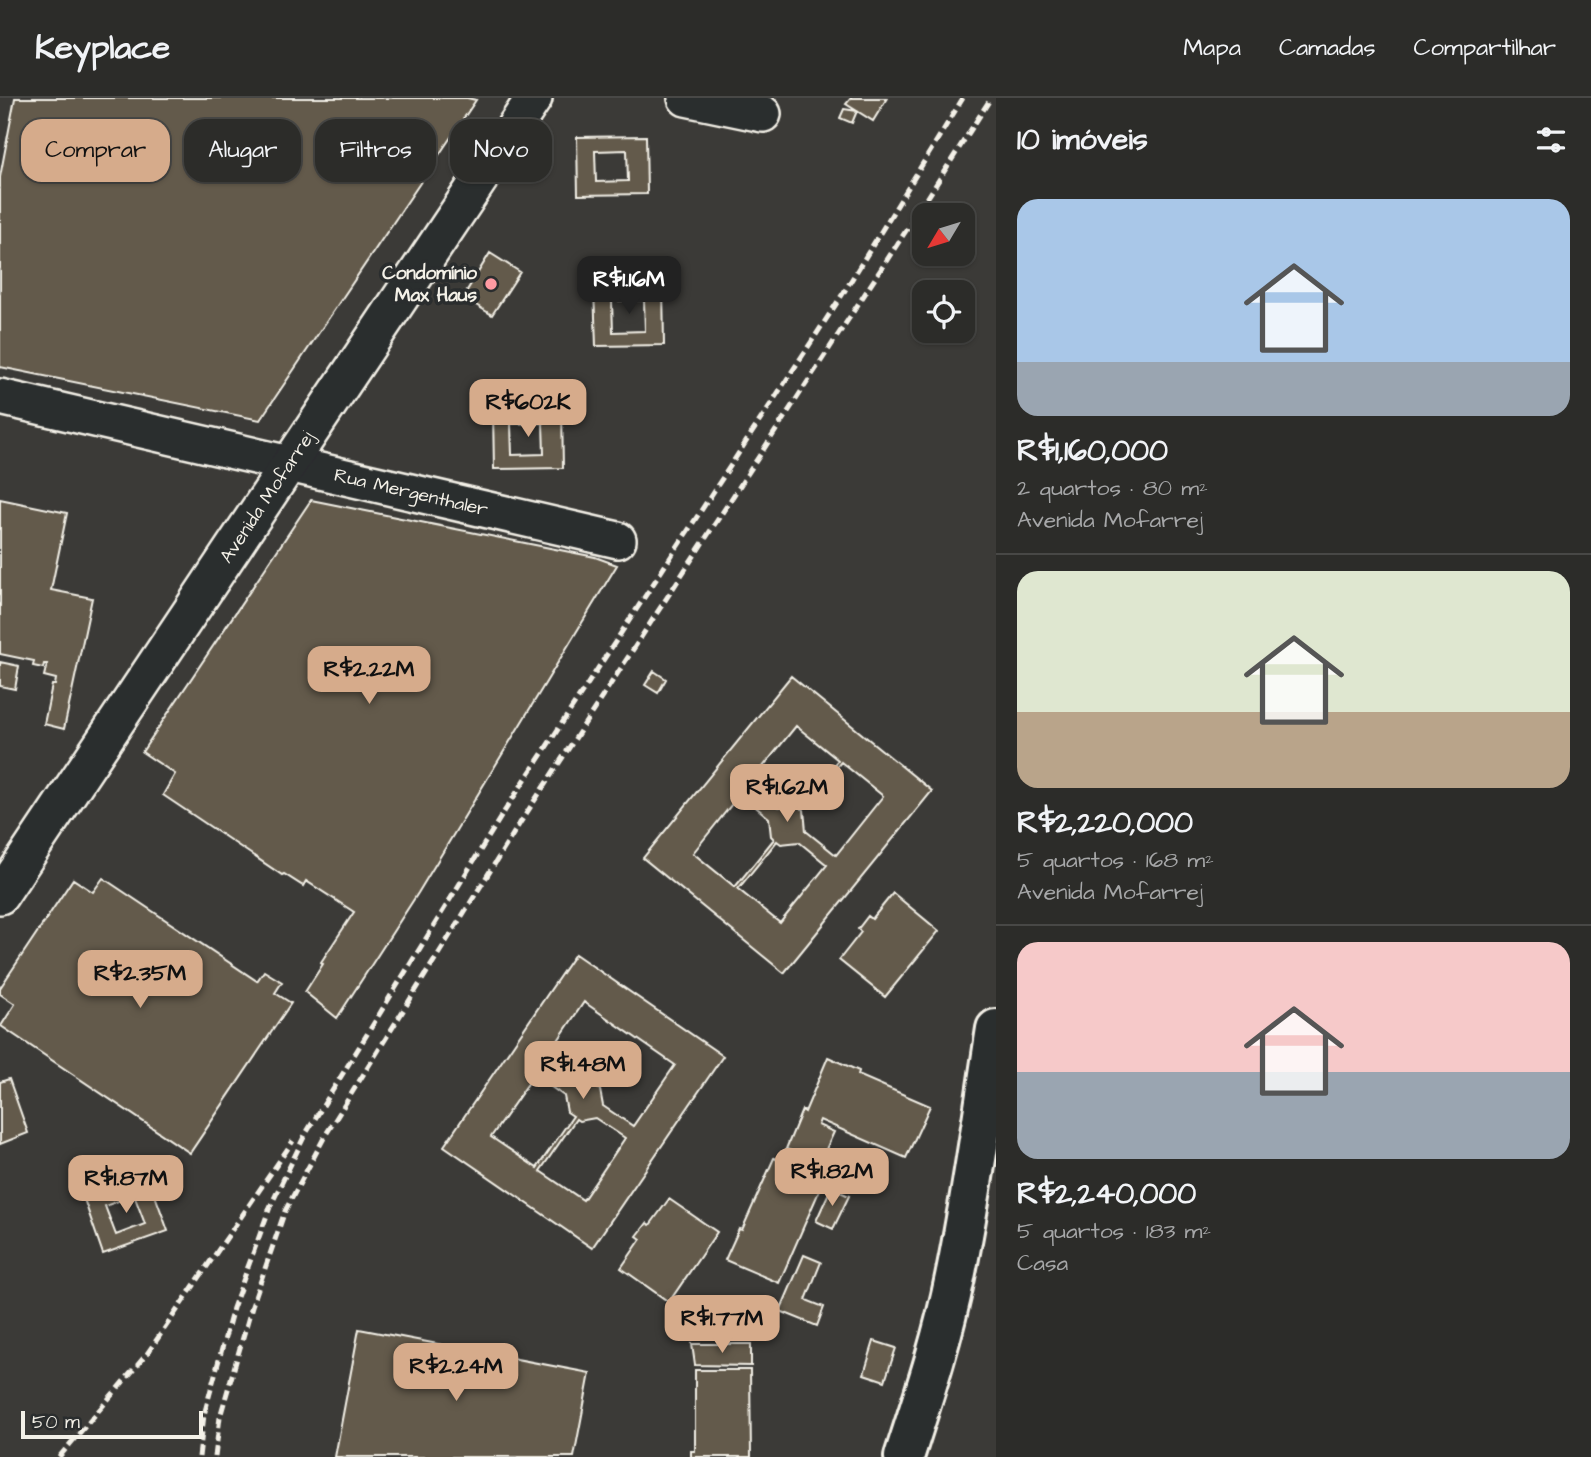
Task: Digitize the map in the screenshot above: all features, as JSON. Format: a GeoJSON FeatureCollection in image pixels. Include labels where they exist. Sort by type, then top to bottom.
{"type":"FeatureCollection","features":[{"type":"Feature","properties":{"kind":"highway"},"geometry":{"type":"LineString","coordinates":[[904,1457],[933,1365],[954,1280],[996,1029]]}},
{"type":"Feature","properties":{"kind":"street","name":"Avenida Mofarrej"},"geometry":{"type":"LineString","coordinates":[[0,896],[534,98]]}},
{"type":"Feature","properties":{"kind":"street"},"geometry":{"type":"LineString","coordinates":[[686,98],[763,114]]}},
{"type":"Feature","properties":{"kind":"street","name":"Rua Mergenthaler"},"geometry":{"type":"LineString","coordinates":[[0,397],[618,540]]}},
{"type":"Feature","properties":{"kind":"building"},"geometry":{"type":"Polygon","coordinates":[[[15,98],[476,100],[463,119],[450,119],[450,139],[436,159],[436,119],[315,119],[315,182],[421,182],[260,420],[0,367],[0,177],[15,98]]]}},
{"type":"Feature","properties":{"kind":"building"},"geometry":{"type":"Polygon","coordinates":[[[851,98],[887,98],[873,121],[846,104],[851,98]]]}},
{"type":"Feature","properties":{"kind":"building"},"geometry":{"type":"Polygon","coordinates":[[[844,109],[857,111],[852,123],[840,118],[844,109]]]}},
{"type":"Feature","properties":{"kind":"building"},"geometry":{"type":"Polygon","coordinates":[[[646,136],[647,194],[578,195],[577,137],[646,136]]]}},
{"type":"Feature","properties":{"kind":"building"},"geometry":{"type":"Polygon","coordinates":[[[627,150],[628,181],[596,182],[595,151],[627,150]]]}},
{"type":"Feature","properties":{"kind":"building","name":"Condomínio Max Haus"},"geometry":{"type":"Polygon","coordinates":[[[490,253],[520,272],[492,315],[463,297],[490,253]]]}},
{"type":"Feature","properties":{"kind":"building"},"geometry":{"type":"Polygon","coordinates":[[[663,286],[664,345],[596,346],[594,288],[663,286]]]}},
{"type":"Feature","properties":{"kind":"building"},"geometry":{"type":"Polygon","coordinates":[[[644,300],[645,331],[613,332],[612,301],[644,300]]]}},
{"type":"Feature","properties":{"kind":"building"},"geometry":{"type":"Polygon","coordinates":[[[562,409],[563,468],[494,469],[493,411],[562,409]]]}},
{"type":"Feature","properties":{"kind":"building"},"geometry":{"type":"Polygon","coordinates":[[[543,423],[544,454],[512,455],[511,424],[543,423]]]}},
{"type":"Feature","properties":{"kind":"building"},"geometry":{"type":"Polygon","coordinates":[[[0,499],[67,513],[51,590],[92,598],[64,729],[44,724],[52,685],[55,685],[56,679],[44,676],[47,664],[44,664],[43,668],[33,666],[34,661],[0,654],[0,499]]]}},
{"type":"Feature","properties":{"kind":"building"},"geometry":{"type":"Polygon","coordinates":[[[311,500],[595,557],[617,565],[418,893],[337,1018],[305,992],[354,912],[306,881],[303,886],[282,875],[163,795],[175,774],[142,752],[311,500]]]}},
{"type":"Feature","properties":{"kind":"building"},"geometry":{"type":"Polygon","coordinates":[[[0,662],[19,666],[15,689],[0,686],[0,662]]]}},
{"type":"Feature","properties":{"kind":"building"},"geometry":{"type":"Polygon","coordinates":[[[654,671],[666,679],[658,693],[645,685],[654,671]]]}},
{"type":"Feature","properties":{"kind":"building"},"geometry":{"type":"Polygon","coordinates":[[[791,676],[932,791],[784,973],[643,858],[791,676]],[[796,726],[749,784],[778,807],[799,807],[838,760],[796,726]],[[841,762],[802,809],[806,831],[836,855],[883,796],[841,762]],[[740,794],[693,853],[735,887],[774,839],[771,836],[769,818],[740,794]],[[777,841],[738,889],[780,923],[827,865],[799,842],[781,844],[777,841]]]}},
{"type":"Feature","properties":{"kind":"building"},"geometry":{"type":"Polygon","coordinates":[[[103,878],[257,981],[264,971],[282,982],[275,993],[291,1003],[190,1153],[1,1026],[15,1004],[0,994],[0,988],[73,879],[93,892],[103,878]]]}},
{"type":"Feature","properties":{"kind":"building"},"geometry":{"type":"Polygon","coordinates":[[[893,893],[939,931],[885,997],[839,960],[861,932],[858,929],[868,916],[872,919],[893,893]]]}},
{"type":"Feature","properties":{"kind":"building"},"geometry":{"type":"Polygon","coordinates":[[[575,954],[723,1056],[592,1248],[444,1146],[575,954]],[[584,1002],[542,1064],[572,1085],[588,1082],[600,1090],[603,1106],[633,1126],[675,1065],[584,1002]],[[534,1075],[491,1137],[537,1168],[573,1116],[567,1112],[564,1096],[534,1075]],[[595,1118],[579,1121],[576,1119],[540,1171],[583,1200],[625,1138],[595,1118]]]}},
{"type":"Feature","properties":{"kind":"building"},"geometry":{"type":"Polygon","coordinates":[[[828,1057],[859,1071],[858,1075],[930,1106],[906,1158],[820,1120],[818,1125],[834,1132],[817,1169],[801,1162],[804,1156],[786,1149],[828,1057]]]}},
{"type":"Feature","properties":{"kind":"building"},"geometry":{"type":"Polygon","coordinates":[[[9,1079],[28,1133],[0,1144],[0,1082],[9,1079]]]}},
{"type":"Feature","properties":{"kind":"building"},"geometry":{"type":"Polygon","coordinates":[[[774,1158],[824,1180],[779,1283],[725,1260],[739,1229],[742,1230],[774,1158]]]}},
{"type":"Feature","properties":{"kind":"building"},"geometry":{"type":"Polygon","coordinates":[[[148,1176],[168,1231],[103,1254],[84,1199],[148,1176]]]}},
{"type":"Feature","properties":{"kind":"building"},"geometry":{"type":"Polygon","coordinates":[[[831,1188],[849,1196],[833,1229],[816,1221],[831,1188]]]}},
{"type":"Feature","properties":{"kind":"building"},"geometry":{"type":"Polygon","coordinates":[[[134,1195],[145,1224],[116,1235],[105,1206],[134,1195]]]}},
{"type":"Feature","properties":{"kind":"building"},"geometry":{"type":"Polygon","coordinates":[[[669,1199],[717,1232],[669,1302],[621,1268],[641,1239],[637,1236],[647,1223],[650,1225],[669,1199]]]}},
{"type":"Feature","properties":{"kind":"building"},"geometry":{"type":"Polygon","coordinates":[[[804,1255],[821,1262],[806,1300],[824,1307],[817,1326],[780,1311],[804,1255]]]}},
{"type":"Feature","properties":{"kind":"building"},"geometry":{"type":"Polygon","coordinates":[[[359,1329],[590,1373],[574,1457],[335,1457],[359,1329]]]}},
{"type":"Feature","properties":{"kind":"building"},"geometry":{"type":"Polygon","coordinates":[[[874,1341],[896,1348],[885,1381],[864,1374],[874,1341]]]}},
{"type":"Feature","properties":{"kind":"building"},"geometry":{"type":"Polygon","coordinates":[[[692,1344],[751,1344],[751,1366],[695,1365],[692,1344]]]}},
{"type":"Feature","properties":{"kind":"building"},"geometry":{"type":"Polygon","coordinates":[[[695,1370],[750,1370],[751,1457],[691,1457],[691,1451],[695,1451],[695,1370]]]}},
{"type":"Feature","properties":{"kind":"railway"},"geometry":{"type":"LineString","coordinates":[[199,1457],[204,1415],[233,1308],[270,1207],[305,1135],[502,815],[844,292],[963,98]]}},
{"type":"Feature","properties":{"kind":"railway"},"geometry":{"type":"LineString","coordinates":[[215,1457],[220,1417],[252,1306],[285,1211],[325,1136],[520,823],[991,98]]}},
{"type":"Feature","properties":{"kind":"railway"},"geometry":{"type":"LineString","coordinates":[[59,1457],[147,1354],[293,1141]]}},
{"type":"Feature","properties":{"kind":"place","name":"Condomínio Max Haus"},"geometry":{"type":"Point","coordinates":[491,284]}}]}
